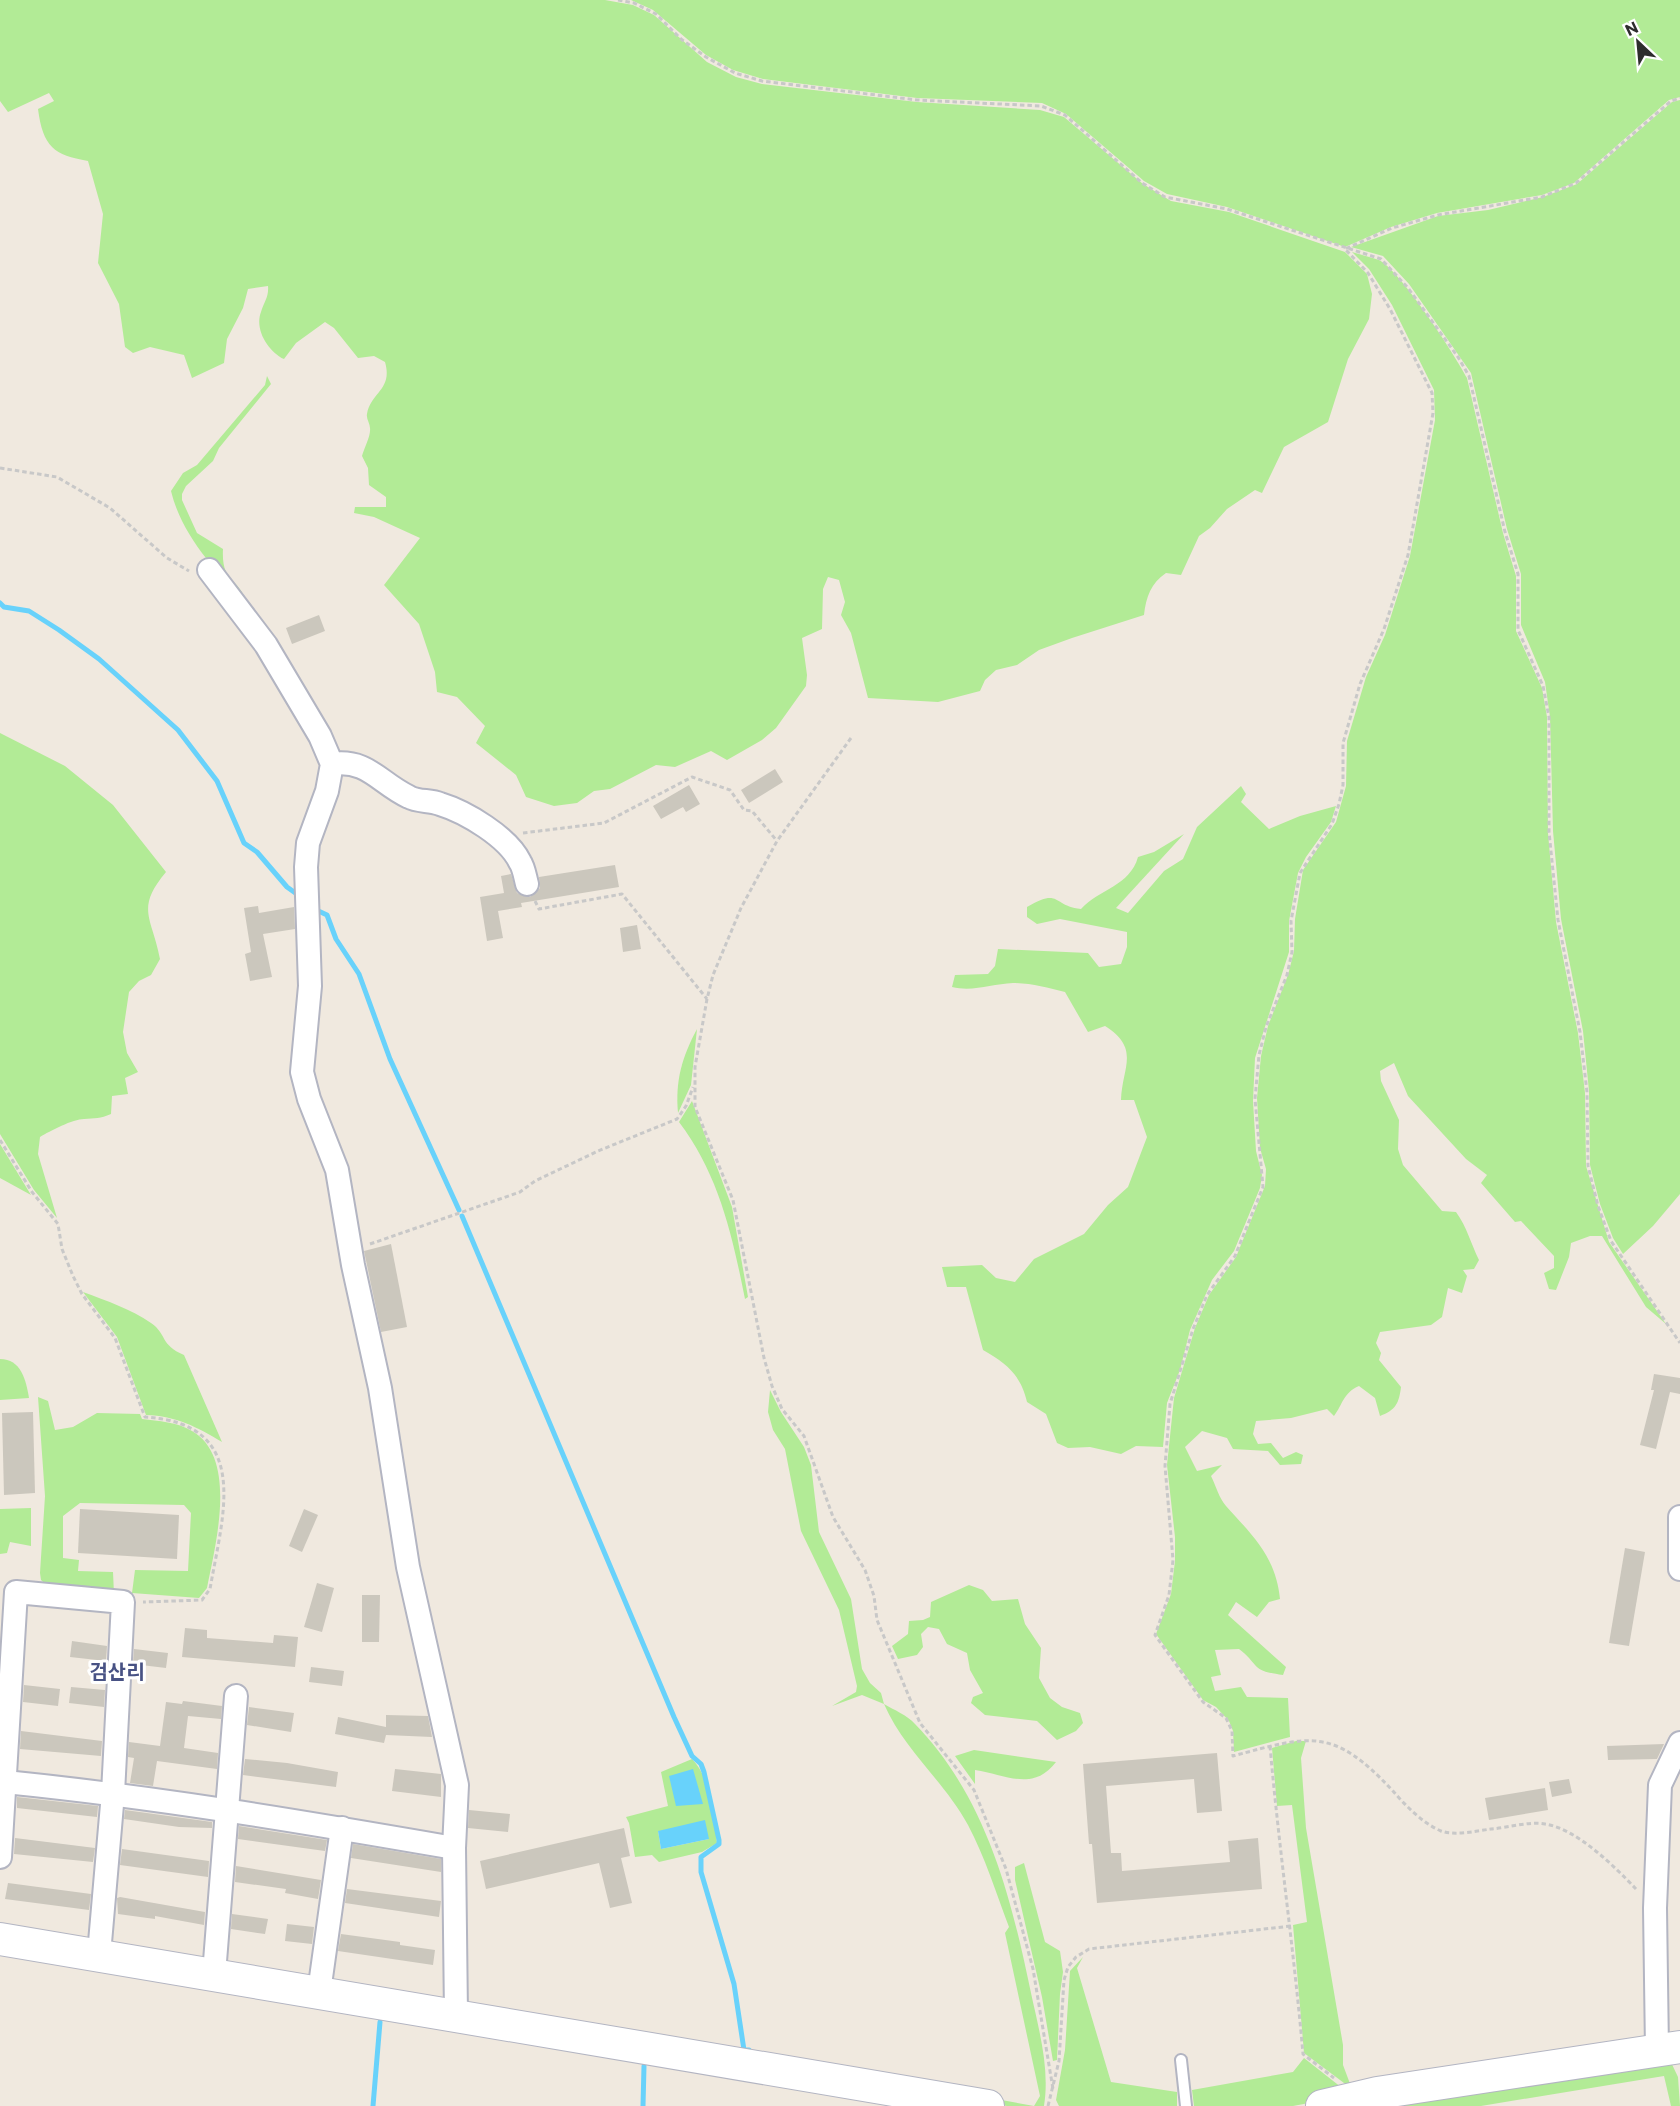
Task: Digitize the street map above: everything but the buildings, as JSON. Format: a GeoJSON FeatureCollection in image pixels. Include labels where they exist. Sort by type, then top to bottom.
{"type":"FeatureCollection","features":[{"type":"Feature","properties":{"kind":"street"},"geometry":{"type":"LineString","coordinates":[[214,577],[266,645],[320,736],[332,764],[327,791],[308,843],[306,867],[310,986],[302,1071],[309,1099],[337,1170],[351,1251],[380,1388],[408,1567],[457,1785],[454,1848],[456,2014]]}},
{"type":"Feature","properties":{"kind":"street"},"geometry":{"type":"LineString","coordinates":[[332,764],[349,762],[369,770],[392,788],[411,798],[439,803],[472,817],[494,834],[520,861],[527,884]]}},
{"type":"Feature","properties":{"kind":"street"},"geometry":{"type":"LineString","coordinates":[[1680,1517],[1680,1569]]}},
{"type":"Feature","properties":{"kind":"street"},"geometry":{"type":"LineString","coordinates":[[0,1857],[16,1592],[123,1602],[113,1792],[99,1954]]}},
{"type":"Feature","properties":{"kind":"street"},"geometry":{"type":"LineString","coordinates":[[214,1974],[236,1696]]}},
{"type":"Feature","properties":{"kind":"street"},"geometry":{"type":"LineString","coordinates":[[1322,2106],[1359,2097],[1536,2067],[1673,2052],[1655,1908],[1660,1785],[1680,1743]]}},
{"type":"Feature","properties":{"kind":"street"},"geometry":{"type":"LineString","coordinates":[[4,1782],[113,1792],[228,1809],[454,1848]]}},
{"type":"Feature","properties":{"kind":"street"},"geometry":{"type":"LineString","coordinates":[[319,1992],[342,1828]]}},
{"type":"Feature","properties":{"kind":"street"},"geometry":{"type":"LineString","coordinates":[[0,1939],[456,2014],[988,2106]]}},
{"type":"Feature","properties":{"kind":"lane"},"geometry":{"type":"LineString","coordinates":[[1181,2060],[1186,2106]]}},
{"type":"Feature","properties":{"kind":"path"},"geometry":{"type":"LineString","coordinates":[[618,0],[634,3],[656,14],[681,39],[706,57],[735,73],[762,81],[917,100],[1041,106],[1065,115],[1142,183],[1165,197],[1227,209],[1381,259],[1408,288],[1469,376],[1505,532],[1518,574],[1518,630],[1544,686],[1549,717],[1550,832],[1558,920],[1580,1032],[1587,1092],[1588,1166],[1598,1206],[1611,1240],[1680,1343]]}},
{"type":"Feature","properties":{"kind":"path"},"geometry":{"type":"LineString","coordinates":[[1345,249],[1392,228],[1438,214],[1542,197],[1576,183],[1664,106],[1680,98]]}},
{"type":"Feature","properties":{"kind":"path"},"geometry":{"type":"LineString","coordinates":[[1345,249],[1368,273],[1390,309],[1432,393],[1433,413],[1408,555],[1384,628],[1360,684],[1343,743],[1343,785],[1339,804],[1332,824],[1300,873],[1291,921],[1292,952],[1287,975],[1266,1027],[1259,1055],[1255,1099],[1263,1187],[1234,1256],[1207,1295],[1193,1329],[1170,1404],[1165,1466],[1173,1560],[1169,1595],[1155,1635],[1203,1702],[1226,1718],[1232,1731],[1233,1756],[1294,1740],[1317,1739],[1346,1751],[1374,1770],[1411,1811],[1442,1831],[1466,1832],[1543,1823],[1564,1829],[1618,1869],[1655,1908]]}},
{"type":"Feature","properties":{"kind":"path"},"geometry":{"type":"LineString","coordinates":[[0,468],[57,477],[110,508],[167,558],[190,572],[214,577]]}},
{"type":"Feature","properties":{"kind":"path"},"geometry":{"type":"LineString","coordinates":[[851,738],[777,840],[741,908],[714,975],[707,999],[695,1067],[695,1107],[733,1200],[764,1358],[772,1386],[782,1409],[804,1436],[833,1517],[865,1570],[874,1596],[877,1620],[920,1723],[974,1790],[1006,1869],[1033,1969],[1053,2089]]}},
{"type":"Feature","properties":{"kind":"path"},"geometry":{"type":"LineString","coordinates":[[494,834],[530,833],[604,823],[693,777],[730,790],[744,810],[752,811],[777,840]]}},
{"type":"Feature","properties":{"kind":"path"},"geometry":{"type":"LineString","coordinates":[[527,884],[539,909],[622,894],[707,999]]}},
{"type":"Feature","properties":{"kind":"path"},"geometry":{"type":"LineString","coordinates":[[351,1251],[520,1192],[535,1181],[598,1151],[677,1119],[686,1106],[694,1084]]}},
{"type":"Feature","properties":{"kind":"path"},"geometry":{"type":"LineString","coordinates":[[0,1140],[32,1192],[58,1224],[62,1249],[72,1276],[82,1294],[115,1338],[145,1417],[170,1419],[194,1428],[209,1440],[217,1453],[225,1505],[210,1589],[202,1600],[123,1602]]}},
{"type":"Feature","properties":{"kind":"path"},"geometry":{"type":"LineString","coordinates":[[1270,1746],[1276,1819],[1291,1926],[1303,2054],[1359,2097]]}},
{"type":"Feature","properties":{"kind":"path"},"geometry":{"type":"LineString","coordinates":[[1048,2106],[1059,2061],[1064,1980],[1068,1967],[1076,1957],[1089,1949],[1291,1926]]}},
{"type":"Feature","properties":{"kind":"green space"},"geometry":{"type":"Polygon","coordinates":[[[0,0],[605,0],[633,5],[654,15],[707,62],[736,77],[762,84],[917,102],[1040,110],[1064,117],[1143,184],[1171,201],[1229,212],[1345,252],[1367,274],[1372,294],[1369,319],[1348,359],[1328,422],[1284,447],[1262,493],[1255,490],[1227,509],[1210,528],[1199,536],[1181,575],[1166,573],[1153,586],[1146,602],[1144,615],[1039,650],[1017,665],[996,670],[985,680],[980,691],[938,702],[868,698],[851,633],[841,615],[845,602],[839,580],[828,577],[823,589],[822,629],[802,638],[807,675],[806,686],[776,728],[762,740],[727,760],[711,751],[675,767],[656,765],[610,789],[594,791],[577,803],[554,806],[526,797],[516,775],[476,743],[485,726],[457,697],[437,692],[435,672],[419,624],[384,585],[420,538],[374,517],[354,513],[355,507],[386,507],[386,497],[369,485],[368,468],[362,456],[370,431],[367,414],[369,407],[384,385],[387,371],[385,362],[374,356],[358,358],[334,328],[325,322],[296,343],[284,359],[278,356],[264,340],[259,319],[268,286],[248,289],[243,308],[227,339],[224,363],[192,378],[184,355],[150,347],[133,353],[125,347],[119,304],[98,263],[103,214],[88,161],[67,156],[47,141],[38,109],[54,101],[49,93],[8,112],[0,101],[0,0]]]}},
{"type":"Feature","properties":{"kind":"green space"},"geometry":{"type":"Polygon","coordinates":[[[631,0],[1680,0],[1680,97],[1669,100],[1574,183],[1542,195],[1437,213],[1391,227],[1345,247],[1227,207],[1167,194],[1144,181],[1066,114],[1042,103],[917,98],[763,79],[733,70],[706,55],[653,10],[631,0]]]}},
{"type":"Feature","properties":{"kind":"green space"},"geometry":{"type":"Polygon","coordinates":[[[1680,100],[1680,1194],[1653,1226],[1623,1254],[1613,1238],[1600,1204],[1590,1165],[1589,1091],[1583,1031],[1561,919],[1553,831],[1550,717],[1545,682],[1521,625],[1521,574],[1507,529],[1471,373],[1409,284],[1383,256],[1351,247],[1438,216],[1488,210],[1543,197],[1577,184],[1672,102],[1680,100]]]}},
{"type":"Feature","properties":{"kind":"green space"},"geometry":{"type":"Polygon","coordinates":[[[1352,252],[1379,260],[1400,279],[1439,333],[1467,378],[1503,533],[1516,576],[1516,631],[1542,688],[1547,717],[1548,833],[1556,922],[1578,1033],[1585,1093],[1586,1166],[1609,1242],[1666,1324],[1646,1307],[1602,1236],[1590,1236],[1571,1243],[1569,1257],[1556,1290],[1549,1289],[1544,1273],[1554,1268],[1554,1256],[1521,1221],[1515,1222],[1481,1183],[1487,1175],[1466,1159],[1408,1096],[1394,1063],[1380,1071],[1381,1081],[1399,1120],[1398,1149],[1403,1165],[1442,1211],[1456,1212],[1479,1260],[1474,1269],[1463,1270],[1467,1276],[1462,1293],[1448,1288],[1442,1317],[1431,1325],[1380,1332],[1376,1343],[1381,1353],[1379,1360],[1401,1387],[1398,1402],[1390,1411],[1380,1416],[1375,1398],[1359,1386],[1346,1395],[1334,1416],[1327,1409],[1291,1418],[1256,1421],[1253,1434],[1258,1444],[1271,1443],[1283,1458],[1296,1452],[1303,1455],[1301,1464],[1280,1465],[1268,1451],[1233,1449],[1227,1438],[1202,1431],[1185,1447],[1197,1471],[1222,1465],[1211,1476],[1219,1496],[1262,1548],[1278,1584],[1280,1599],[1269,1602],[1257,1617],[1236,1602],[1228,1615],[1286,1667],[1283,1675],[1265,1672],[1239,1649],[1215,1650],[1221,1675],[1211,1677],[1215,1691],[1241,1687],[1247,1697],[1288,1698],[1290,1737],[1234,1752],[1233,1731],[1229,1721],[1216,1707],[1203,1700],[1156,1634],[1171,1594],[1175,1561],[1175,1537],[1167,1465],[1174,1398],[1195,1328],[1209,1295],[1236,1257],[1265,1186],[1266,1169],[1260,1148],[1257,1098],[1261,1056],[1268,1026],[1288,975],[1294,951],[1295,919],[1303,870],[1336,822],[1346,786],[1347,741],[1366,677],[1385,635],[1410,556],[1435,420],[1434,390],[1392,305],[1369,269],[1352,252]]]}},
{"type":"Feature","properties":{"kind":"green space"},"geometry":{"type":"Polygon","coordinates":[[[267,376],[271,384],[219,448],[213,461],[186,486],[182,494],[182,500],[197,533],[223,549],[225,569],[240,589],[246,603],[191,538],[171,491],[183,473],[197,465],[265,385],[267,376]]]}},
{"type":"Feature","properties":{"kind":"green space"},"geometry":{"type":"Polygon","coordinates":[[[0,733],[65,766],[113,805],[166,872],[151,895],[148,905],[150,923],[160,959],[151,975],[139,981],[129,992],[123,1032],[127,1053],[138,1072],[125,1078],[128,1094],[112,1096],[111,1114],[101,1118],[74,1121],[40,1137],[38,1154],[57,1218],[34,1190],[0,1134],[0,733]]]}},
{"type":"Feature","properties":{"kind":"green space"},"geometry":{"type":"Polygon","coordinates":[[[1241,786],[1246,794],[1241,802],[1269,829],[1300,816],[1336,806],[1331,822],[1306,857],[1298,873],[1289,921],[1289,952],[1255,1058],[1253,1101],[1256,1151],[1262,1175],[1260,1188],[1234,1251],[1212,1280],[1190,1330],[1180,1370],[1167,1403],[1163,1447],[1136,1446],[1121,1454],[1090,1447],[1068,1448],[1057,1443],[1046,1414],[1027,1402],[1017,1377],[999,1360],[983,1350],[966,1287],[947,1287],[942,1267],[982,1265],[996,1278],[1015,1282],[1034,1259],[1084,1234],[1108,1205],[1128,1187],[1147,1137],[1134,1100],[1121,1100],[1127,1059],[1123,1043],[1116,1034],[1105,1026],[1088,1032],[1065,992],[1020,983],[975,988],[952,987],[955,975],[988,974],[995,966],[998,949],[1088,953],[1099,967],[1121,964],[1127,947],[1127,932],[1060,919],[1037,924],[1027,917],[1027,907],[1051,898],[1081,909],[1128,875],[1138,857],[1154,852],[1184,834],[1116,908],[1128,913],[1164,871],[1183,859],[1197,827],[1241,786]]]}},
{"type":"Feature","properties":{"kind":"green space"},"geometry":{"type":"Polygon","coordinates":[[[697,1029],[691,1085],[678,1113],[677,1101],[681,1070],[687,1049],[697,1029]]]}},
{"type":"Feature","properties":{"kind":"green space"},"geometry":{"type":"Polygon","coordinates":[[[692,1101],[732,1207],[748,1297],[745,1299],[729,1228],[714,1184],[693,1142],[679,1122],[692,1101]]]}},
{"type":"Feature","properties":{"kind":"green space"},"geometry":{"type":"Polygon","coordinates":[[[0,1144],[31,1195],[0,1178],[0,1144]]]}},
{"type":"Feature","properties":{"kind":"green space"},"geometry":{"type":"Polygon","coordinates":[[[83,1292],[143,1318],[160,1331],[171,1347],[184,1355],[222,1442],[186,1423],[146,1415],[117,1337],[83,1292]]]}},
{"type":"Feature","properties":{"kind":"green space"},"geometry":{"type":"Polygon","coordinates":[[[0,1359],[7,1360],[18,1367],[24,1378],[29,1398],[0,1400],[0,1359]]]}},
{"type":"Feature","properties":{"kind":"green space"},"geometry":{"type":"Polygon","coordinates":[[[770,1390],[781,1412],[804,1447],[811,1465],[819,1532],[851,1599],[862,1669],[870,1683],[881,1693],[884,1704],[862,1695],[832,1706],[856,1692],[857,1686],[839,1610],[801,1531],[785,1449],[773,1430],[768,1412],[770,1390]]]}},
{"type":"Feature","properties":{"kind":"green space"},"geometry":{"type":"Polygon","coordinates":[[[38,1397],[48,1401],[55,1430],[73,1427],[97,1413],[140,1414],[142,1419],[168,1422],[186,1428],[206,1444],[215,1461],[220,1481],[220,1504],[215,1550],[207,1588],[199,1598],[132,1593],[135,1570],[188,1571],[191,1513],[184,1505],[80,1503],[63,1516],[63,1558],[79,1560],[78,1571],[113,1572],[114,1594],[50,1588],[41,1580],[45,1496],[38,1397]]]}},
{"type":"Feature","properties":{"kind":"green space"},"geometry":{"type":"Polygon","coordinates":[[[31,1508],[31,1546],[10,1542],[7,1553],[0,1554],[0,1509],[31,1508]]]}},
{"type":"Feature","properties":{"kind":"green space"},"geometry":{"type":"Polygon","coordinates":[[[969,1585],[983,1590],[992,1601],[1018,1599],[1025,1624],[1041,1648],[1039,1678],[1050,1698],[1062,1707],[1080,1713],[1083,1723],[1076,1731],[1057,1740],[1037,1721],[985,1715],[971,1703],[973,1697],[983,1693],[970,1670],[967,1653],[947,1644],[939,1629],[928,1627],[921,1634],[923,1647],[917,1655],[898,1659],[892,1646],[908,1634],[909,1621],[930,1617],[931,1602],[969,1585]]]}},
{"type":"Feature","properties":{"kind":"green space"},"geometry":{"type":"Polygon","coordinates":[[[884,1704],[912,1721],[940,1753],[978,1816],[992,1849],[1014,1920],[1040,2035],[1046,2078],[1044,2106],[1034,2106],[1040,2096],[1005,1933],[1009,1927],[985,1862],[958,1809],[902,1736],[884,1704]]]}},
{"type":"Feature","properties":{"kind":"green space"},"geometry":{"type":"Polygon","coordinates":[[[1296,1741],[1306,1741],[1301,1758],[1306,1828],[1343,2045],[1343,2065],[1352,2089],[1304,2053],[1293,1925],[1307,1922],[1292,1805],[1277,1806],[1272,1748],[1296,1741]]]}},
{"type":"Feature","properties":{"kind":"green space"},"geometry":{"type":"Polygon","coordinates":[[[974,1750],[1056,1762],[1038,1777],[1029,1779],[1009,1778],[975,1770],[975,1784],[955,1756],[974,1750]]]}},
{"type":"Feature","properties":{"kind":"green space"},"geometry":{"type":"Polygon","coordinates":[[[692,1759],[704,1776],[717,1843],[702,1852],[659,1862],[652,1855],[635,1857],[626,1817],[668,1806],[661,1772],[692,1759]],[[658,1831],[661,1849],[709,1839],[658,1831]]]}},
{"type":"Feature","properties":{"kind":"green space"},"geometry":{"type":"Polygon","coordinates":[[[1024,1863],[1045,1942],[1060,1951],[1063,1972],[1057,2060],[1053,2061],[1042,1997],[1015,1880],[1015,1867],[1024,1863]]]}},
{"type":"Feature","properties":{"kind":"green space"},"geometry":{"type":"Polygon","coordinates":[[[1083,1957],[1077,1968],[1111,2082],[1177,2092],[1177,2106],[1059,2106],[1056,2100],[1065,2050],[1070,1971],[1083,1957]]]}},
{"type":"Feature","properties":{"kind":"green space"},"geometry":{"type":"Polygon","coordinates":[[[465,2002],[1034,2106],[1007,2106],[459,2007],[465,2002]]]}},
{"type":"Feature","properties":{"kind":"green space"},"geometry":{"type":"Polygon","coordinates":[[[1668,2056],[1678,2077],[1680,2106],[1671,2106],[1664,2076],[1481,2106],[1343,2106],[1668,2056]]]}},
{"type":"Feature","properties":{"kind":"green space"},"geometry":{"type":"Polygon","coordinates":[[[1304,2058],[1351,2095],[1293,2106],[1194,2106],[1192,2090],[1293,2072],[1304,2058]]]}},
{"type":"Feature","properties":{"kind":"water"},"geometry":{"type":"Polygon","coordinates":[[[693,1769],[703,1804],[676,1806],[669,1776],[693,1769]]]}},
{"type":"Feature","properties":{"kind":"water"},"geometry":{"type":"Polygon","coordinates":[[[705,1820],[709,1839],[661,1849],[658,1831],[705,1820]]]}},
{"type":"Feature","properties":{"kind":"waterway"},"geometry":{"type":"LineString","coordinates":[[0,603],[4,607],[29,611],[59,630],[99,659],[178,730],[217,781],[244,843],[257,852],[287,887],[301,897]]}},
{"type":"Feature","properties":{"kind":"waterway"},"geometry":{"type":"LineString","coordinates":[[314,909],[327,915],[336,939],[359,974],[390,1059],[459,1210]]}},
{"type":"Feature","properties":{"kind":"waterway"},"geometry":{"type":"LineString","coordinates":[[462,1216],[674,1717],[692,1756],[701,1764],[704,1772],[719,1844],[701,1857],[701,1872],[734,1984],[744,2050],[749,2050]]}},
{"type":"Feature","properties":{"kind":"waterway"},"geometry":{"type":"LineString","coordinates":[[373,2106],[380,2022]]}},
{"type":"Feature","properties":{"kind":"waterway"},"geometry":{"type":"LineString","coordinates":[[643,2106],[644,2066]]}},
{"type":"Feature","properties":{"kind":"district","name":"검산리"},"geometry":{"type":"Point","coordinates":[117,1672]}}]}
